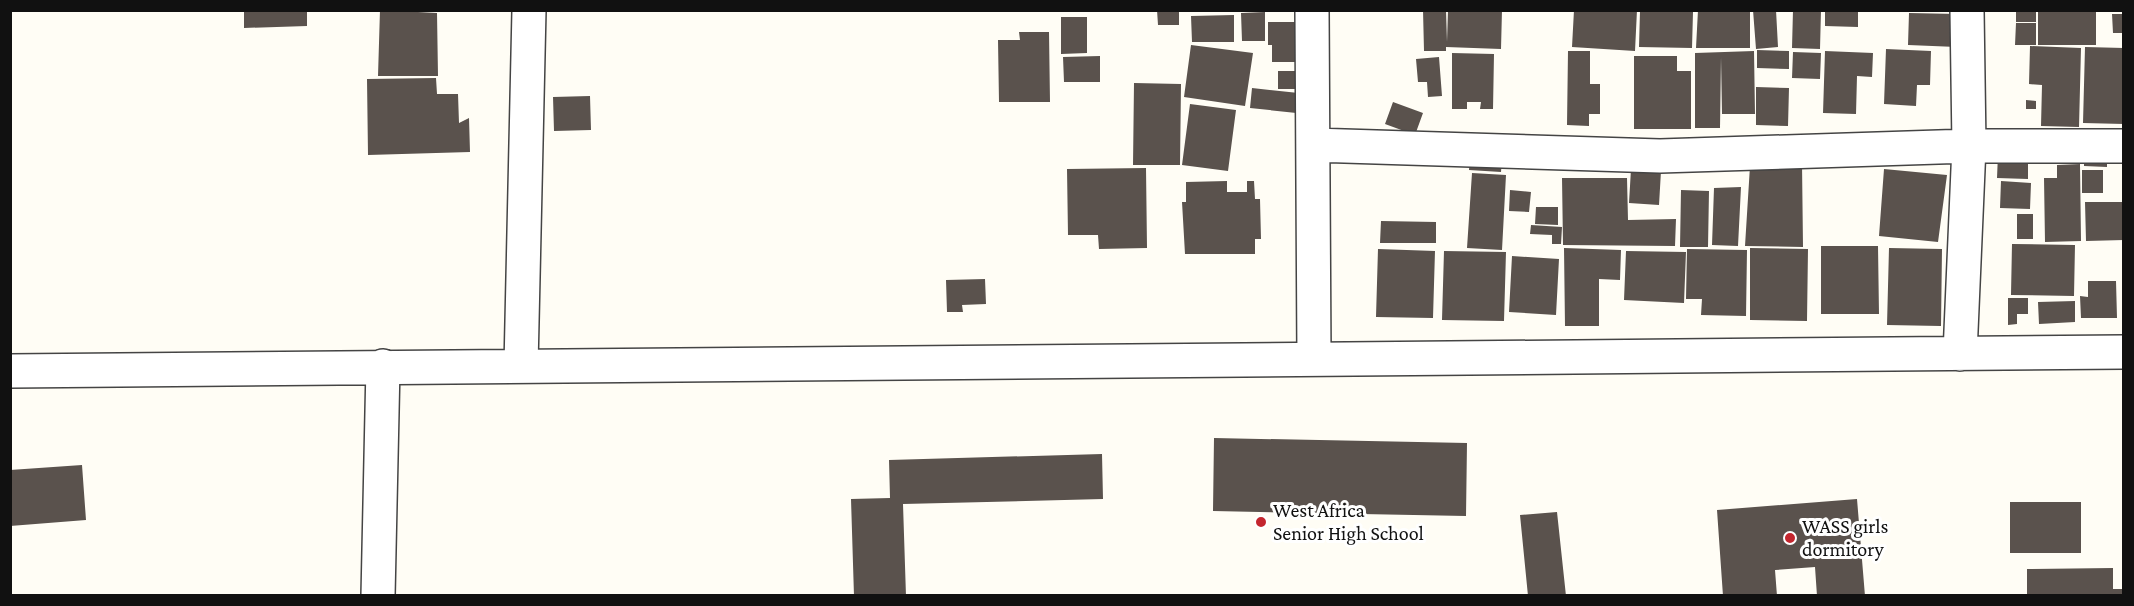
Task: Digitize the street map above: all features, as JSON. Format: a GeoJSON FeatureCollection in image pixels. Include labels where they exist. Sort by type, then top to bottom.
{"type":"FeatureCollection","features":[{"type":"Feature","properties":{"kind":"street"},"geometry":{"type":"LineString","coordinates":[[521,366],[529,10]]}},
{"type":"Feature","properties":{"kind":"street"},"geometry":{"type":"LineString","coordinates":[[1312,10],[1314,359]]}},
{"type":"Feature","properties":{"kind":"street"},"geometry":{"type":"LineString","coordinates":[[1960,354],[1969,146],[1967,10]]}},
{"type":"Feature","properties":{"kind":"street"},"geometry":{"type":"LineString","coordinates":[[1313,145],[1660,156],[1969,146],[2124,146]]}},
{"type":"Feature","properties":{"kind":"street"},"geometry":{"type":"LineString","coordinates":[[10,371],[2124,352]]}},
{"type":"Feature","properties":{"kind":"street"},"geometry":{"type":"LineString","coordinates":[[378,596],[383,366]]}},
{"type":"Feature","properties":{"kind":"building"},"geometry":{"type":"Polygon","coordinates":[[[244,10],[307,10],[307,26],[244,28],[244,10]]]}},
{"type":"Feature","properties":{"kind":"building"},"geometry":{"type":"Polygon","coordinates":[[[380,10],[437,13],[438,76],[378,76],[380,10]]]}},
{"type":"Feature","properties":{"kind":"building"},"geometry":{"type":"Polygon","coordinates":[[[1157,10],[1179,10],[1179,25],[1158,25],[1157,10]]]}},
{"type":"Feature","properties":{"kind":"building"},"geometry":{"type":"Polygon","coordinates":[[[1423,10],[1446,10],[1447,42],[1448,10],[1502,10],[1501,49],[1446,47],[1446,51],[1424,51],[1423,10]]]}},
{"type":"Feature","properties":{"kind":"building"},"geometry":{"type":"Polygon","coordinates":[[[1574,10],[1637,10],[1635,51],[1572,47],[1574,10]]]}},
{"type":"Feature","properties":{"kind":"building"},"geometry":{"type":"Polygon","coordinates":[[[1698,10],[1750,10],[1750,48],[1696,48],[1698,10]]]}},
{"type":"Feature","properties":{"kind":"building"},"geometry":{"type":"Polygon","coordinates":[[[1753,10],[1776,10],[1778,47],[1756,49],[1753,10]]]}},
{"type":"Feature","properties":{"kind":"building"},"geometry":{"type":"Polygon","coordinates":[[[1793,10],[1821,10],[1820,49],[1792,48],[1793,10]]]}},
{"type":"Feature","properties":{"kind":"building"},"geometry":{"type":"Polygon","coordinates":[[[1825,10],[1858,10],[1858,27],[1825,26],[1825,10]]]}},
{"type":"Feature","properties":{"kind":"building"},"geometry":{"type":"Polygon","coordinates":[[[2016,10],[2036,10],[2036,22],[2016,22],[2016,10]]]}},
{"type":"Feature","properties":{"kind":"building"},"geometry":{"type":"Polygon","coordinates":[[[2038,10],[2096,10],[2096,45],[2038,45],[2038,10]]]}},
{"type":"Feature","properties":{"kind":"building"},"geometry":{"type":"Polygon","coordinates":[[[1640,11],[1693,12],[1692,48],[1639,47],[1640,11]]]}},
{"type":"Feature","properties":{"kind":"building"},"geometry":{"type":"Polygon","coordinates":[[[1265,12],[1265,41],[1242,41],[1241,13],[1265,12]]]}},
{"type":"Feature","properties":{"kind":"building"},"geometry":{"type":"Polygon","coordinates":[[[1909,13],[1958,14],[1957,47],[1908,45],[1909,13]]]}},
{"type":"Feature","properties":{"kind":"building"},"geometry":{"type":"Polygon","coordinates":[[[2112,14],[2124,14],[2124,33],[2113,33],[2112,14]]]}},
{"type":"Feature","properties":{"kind":"building"},"geometry":{"type":"Polygon","coordinates":[[[1234,15],[1234,42],[1192,42],[1191,16],[1234,15]]]}},
{"type":"Feature","properties":{"kind":"building"},"geometry":{"type":"Polygon","coordinates":[[[1061,17],[1087,17],[1087,53],[1061,54],[1061,17]]]}},
{"type":"Feature","properties":{"kind":"building"},"geometry":{"type":"Polygon","coordinates":[[[1268,22],[1301,22],[1300,62],[1272,62],[1272,45],[1268,45],[1268,22]]]}},
{"type":"Feature","properties":{"kind":"building"},"geometry":{"type":"Polygon","coordinates":[[[2016,23],[2036,23],[2036,45],[2015,45],[2016,23]]]}},
{"type":"Feature","properties":{"kind":"building"},"geometry":{"type":"Polygon","coordinates":[[[1019,32],[1049,32],[1050,102],[999,102],[998,40],[1020,40],[1019,32]]]}},
{"type":"Feature","properties":{"kind":"building"},"geometry":{"type":"Polygon","coordinates":[[[1191,45],[1253,53],[1245,106],[1184,97],[1191,45]]]}},
{"type":"Feature","properties":{"kind":"building"},"geometry":{"type":"Polygon","coordinates":[[[2030,46],[2081,48],[2079,127],[2041,126],[2042,85],[2029,84],[2030,46]]]}},
{"type":"Feature","properties":{"kind":"building"},"geometry":{"type":"Polygon","coordinates":[[[2085,47],[2124,48],[2124,124],[2083,123],[2085,47]]]}},
{"type":"Feature","properties":{"kind":"building"},"geometry":{"type":"Polygon","coordinates":[[[1886,49],[1931,51],[1930,85],[1917,85],[1916,106],[1884,104],[1886,49]]]}},
{"type":"Feature","properties":{"kind":"building"},"geometry":{"type":"Polygon","coordinates":[[[1757,50],[1789,51],[1789,69],[1757,68],[1757,50]]]}},
{"type":"Feature","properties":{"kind":"building"},"geometry":{"type":"Polygon","coordinates":[[[1568,51],[1590,51],[1590,84],[1600,84],[1600,114],[1589,114],[1589,126],[1567,125],[1568,51]]]}},
{"type":"Feature","properties":{"kind":"building"},"geometry":{"type":"Polygon","coordinates":[[[1754,51],[1755,114],[1722,114],[1721,57],[1720,128],[1695,128],[1695,53],[1754,51]]]}},
{"type":"Feature","properties":{"kind":"building"},"geometry":{"type":"Polygon","coordinates":[[[1825,51],[1873,53],[1872,77],[1857,76],[1856,114],[1823,113],[1825,51]]]}},
{"type":"Feature","properties":{"kind":"building"},"geometry":{"type":"Polygon","coordinates":[[[1793,52],[1821,53],[1820,79],[1792,78],[1793,52]]]}},
{"type":"Feature","properties":{"kind":"building"},"geometry":{"type":"Polygon","coordinates":[[[1452,53],[1494,54],[1493,109],[1480,109],[1481,102],[1467,102],[1467,109],[1452,109],[1452,53]]]}},
{"type":"Feature","properties":{"kind":"building"},"geometry":{"type":"Polygon","coordinates":[[[1100,56],[1100,82],[1064,82],[1063,57],[1100,56]]]}},
{"type":"Feature","properties":{"kind":"building"},"geometry":{"type":"Polygon","coordinates":[[[1634,56],[1677,56],[1677,71],[1691,71],[1691,129],[1634,129],[1634,56]]]}},
{"type":"Feature","properties":{"kind":"building"},"geometry":{"type":"Polygon","coordinates":[[[1439,57],[1442,96],[1428,97],[1427,82],[1418,82],[1416,59],[1439,57]]]}},
{"type":"Feature","properties":{"kind":"building"},"geometry":{"type":"Polygon","coordinates":[[[1278,71],[1304,71],[1304,89],[1278,89],[1278,71]]]}},
{"type":"Feature","properties":{"kind":"building"},"geometry":{"type":"Polygon","coordinates":[[[436,78],[437,94],[458,94],[459,123],[469,118],[470,152],[368,155],[367,79],[436,78]]]}},
{"type":"Feature","properties":{"kind":"building"},"geometry":{"type":"Polygon","coordinates":[[[1134,83],[1181,84],[1180,165],[1133,165],[1134,83]]]}},
{"type":"Feature","properties":{"kind":"building"},"geometry":{"type":"Polygon","coordinates":[[[1756,87],[1789,88],[1788,126],[1756,125],[1756,87]]]}},
{"type":"Feature","properties":{"kind":"building"},"geometry":{"type":"Polygon","coordinates":[[[1252,88],[1308,94],[1306,114],[1250,108],[1252,88]]]}},
{"type":"Feature","properties":{"kind":"building"},"geometry":{"type":"Polygon","coordinates":[[[590,96],[591,130],[554,131],[553,97],[590,96]]]}},
{"type":"Feature","properties":{"kind":"building"},"geometry":{"type":"Polygon","coordinates":[[[2026,100],[2036,101],[2036,109],[2026,109],[2026,100]]]}},
{"type":"Feature","properties":{"kind":"building"},"geometry":{"type":"Polygon","coordinates":[[[1393,102],[1423,113],[1415,135],[1385,124],[1393,102]]]}},
{"type":"Feature","properties":{"kind":"building"},"geometry":{"type":"Polygon","coordinates":[[[1190,104],[1236,110],[1228,171],[1182,165],[1190,104]]]}},
{"type":"Feature","properties":{"kind":"building"},"geometry":{"type":"Polygon","coordinates":[[[2084,151],[2107,151],[2107,167],[2084,166],[2084,151]]]}},
{"type":"Feature","properties":{"kind":"building"},"geometry":{"type":"Polygon","coordinates":[[[1998,154],[2028,154],[2028,179],[1997,178],[1998,154]]]}},
{"type":"Feature","properties":{"kind":"building"},"geometry":{"type":"Polygon","coordinates":[[[1470,157],[1502,159],[1501,172],[1469,170],[1470,157]]]}},
{"type":"Feature","properties":{"kind":"building"},"geometry":{"type":"Polygon","coordinates":[[[1802,163],[1803,247],[1745,246],[1750,166],[1802,163]]]}},
{"type":"Feature","properties":{"kind":"building"},"geometry":{"type":"Polygon","coordinates":[[[2080,164],[2081,241],[2045,242],[2044,178],[2057,178],[2057,165],[2080,164]]]}},
{"type":"Feature","properties":{"kind":"building"},"geometry":{"type":"Polygon","coordinates":[[[1146,168],[1147,248],[1099,249],[1098,235],[1068,235],[1067,169],[1146,168]]]}},
{"type":"Feature","properties":{"kind":"building"},"geometry":{"type":"Polygon","coordinates":[[[1631,169],[1661,171],[1659,205],[1629,203],[1631,169]]]}},
{"type":"Feature","properties":{"kind":"building"},"geometry":{"type":"Polygon","coordinates":[[[1884,169],[1947,175],[1938,242],[1879,236],[1884,169]]]}},
{"type":"Feature","properties":{"kind":"building"},"geometry":{"type":"Polygon","coordinates":[[[2082,170],[2103,170],[2103,193],[2082,193],[2082,170]]]}},
{"type":"Feature","properties":{"kind":"building"},"geometry":{"type":"Polygon","coordinates":[[[1472,173],[1506,175],[1502,250],[1467,248],[1472,173]]]}},
{"type":"Feature","properties":{"kind":"building"},"geometry":{"type":"Polygon","coordinates":[[[1562,178],[1627,178],[1628,220],[1676,219],[1675,246],[1563,245],[1562,178]]]}},
{"type":"Feature","properties":{"kind":"building"},"geometry":{"type":"Polygon","coordinates":[[[1227,181],[1227,192],[1247,192],[1247,181],[1254,181],[1255,199],[1260,199],[1261,239],[1255,239],[1255,254],[1185,254],[1182,202],[1186,202],[1186,182],[1227,181]]]}},
{"type":"Feature","properties":{"kind":"building"},"geometry":{"type":"Polygon","coordinates":[[[2001,181],[2031,183],[2030,209],[2000,208],[2001,181]]]}},
{"type":"Feature","properties":{"kind":"building"},"geometry":{"type":"Polygon","coordinates":[[[1741,187],[1738,246],[1712,245],[1714,188],[1741,187]]]}},
{"type":"Feature","properties":{"kind":"building"},"geometry":{"type":"Polygon","coordinates":[[[1510,190],[1531,192],[1529,212],[1509,211],[1510,190]]]}},
{"type":"Feature","properties":{"kind":"building"},"geometry":{"type":"Polygon","coordinates":[[[1681,190],[1709,191],[1708,247],[1680,247],[1681,190]]]}},
{"type":"Feature","properties":{"kind":"building"},"geometry":{"type":"Polygon","coordinates":[[[2085,202],[2124,202],[2124,240],[2086,241],[2085,202]]]}},
{"type":"Feature","properties":{"kind":"building"},"geometry":{"type":"Polygon","coordinates":[[[1536,207],[1558,207],[1558,225],[1535,224],[1536,207]]]}},
{"type":"Feature","properties":{"kind":"building"},"geometry":{"type":"Polygon","coordinates":[[[2017,214],[2033,214],[2033,239],[2017,239],[2017,214]]]}},
{"type":"Feature","properties":{"kind":"building"},"geometry":{"type":"Polygon","coordinates":[[[1381,221],[1436,222],[1436,243],[1380,243],[1381,221]]]}},
{"type":"Feature","properties":{"kind":"building"},"geometry":{"type":"Polygon","coordinates":[[[1531,225],[1562,227],[1561,244],[1552,244],[1552,235],[1530,234],[1531,225]]]}},
{"type":"Feature","properties":{"kind":"building"},"geometry":{"type":"Polygon","coordinates":[[[2012,244],[2075,245],[2074,296],[2011,295],[2012,244]]]}},
{"type":"Feature","properties":{"kind":"building"},"geometry":{"type":"Polygon","coordinates":[[[1821,246],[1878,246],[1879,314],[1821,314],[1821,246]]]}},
{"type":"Feature","properties":{"kind":"building"},"geometry":{"type":"Polygon","coordinates":[[[1564,248],[1621,250],[1620,280],[1599,279],[1599,326],[1565,326],[1564,248]]]}},
{"type":"Feature","properties":{"kind":"building"},"geometry":{"type":"Polygon","coordinates":[[[1750,248],[1808,249],[1807,321],[1750,320],[1750,248]]]}},
{"type":"Feature","properties":{"kind":"building"},"geometry":{"type":"Polygon","coordinates":[[[1889,248],[1942,249],[1941,326],[1887,325],[1889,248]]]}},
{"type":"Feature","properties":{"kind":"building"},"geometry":{"type":"Polygon","coordinates":[[[1378,249],[1435,251],[1433,318],[1376,317],[1378,249]]]}},
{"type":"Feature","properties":{"kind":"building"},"geometry":{"type":"Polygon","coordinates":[[[1687,249],[1747,250],[1746,316],[1701,315],[1702,299],[1686,299],[1687,249]]]}},
{"type":"Feature","properties":{"kind":"building"},"geometry":{"type":"Polygon","coordinates":[[[1444,251],[1506,252],[1504,321],[1442,320],[1444,251]]]}},
{"type":"Feature","properties":{"kind":"building"},"geometry":{"type":"Polygon","coordinates":[[[1626,251],[1686,252],[1684,303],[1624,300],[1626,251]]]}},
{"type":"Feature","properties":{"kind":"building"},"geometry":{"type":"Polygon","coordinates":[[[1512,256],[1559,259],[1556,315],[1509,312],[1512,256]]]}},
{"type":"Feature","properties":{"kind":"building"},"geometry":{"type":"Polygon","coordinates":[[[985,279],[986,304],[962,305],[963,312],[947,312],[946,280],[985,279]]]}},
{"type":"Feature","properties":{"kind":"building"},"geometry":{"type":"Polygon","coordinates":[[[2088,281],[2116,281],[2117,318],[2081,318],[2080,296],[2088,297],[2088,281]]]}},
{"type":"Feature","properties":{"kind":"building"},"geometry":{"type":"Polygon","coordinates":[[[2008,298],[2028,298],[2028,314],[2017,314],[2017,324],[2008,325],[2008,298]]]}},
{"type":"Feature","properties":{"kind":"building"},"geometry":{"type":"Polygon","coordinates":[[[2075,301],[2075,322],[2039,324],[2038,302],[2075,301]]]}},
{"type":"Feature","properties":{"kind":"building"},"geometry":{"type":"Polygon","coordinates":[[[1214,438],[1467,443],[1466,516],[1213,511],[1214,438]]]}},
{"type":"Feature","properties":{"kind":"building"},"geometry":{"type":"Polygon","coordinates":[[[1102,454],[1103,499],[903,504],[906,596],[854,596],[851,499],[890,498],[889,460],[1102,454]]]}},
{"type":"Feature","properties":{"kind":"building"},"geometry":{"type":"Polygon","coordinates":[[[82,465],[86,520],[10,526],[10,470],[82,465]]]}},
{"type":"Feature","properties":{"kind":"building","name":"WASS girls dormitory"},"geometry":{"type":"Polygon","coordinates":[[[1857,499],[1865,596],[1817,596],[1815,567],[1775,570],[1777,596],[1723,596],[1717,510],[1857,499]]]}},
{"type":"Feature","properties":{"kind":"building"},"geometry":{"type":"Polygon","coordinates":[[[2010,502],[2081,502],[2081,553],[2010,553],[2010,502]]]}},
{"type":"Feature","properties":{"kind":"building"},"geometry":{"type":"Polygon","coordinates":[[[1557,512],[1566,596],[1528,596],[1520,515],[1557,512]]]}},
{"type":"Feature","properties":{"kind":"building"},"geometry":{"type":"Polygon","coordinates":[[[2113,568],[2113,589],[2124,589],[2124,596],[2027,596],[2027,569],[2113,568]]]}},
{"type":"Feature","properties":{"kind":"place","name":"West Africa Senior High School"},"geometry":{"type":"Point","coordinates":[1261,522]}},
{"type":"Feature","properties":{"kind":"place","name":"WASS girls dormitory"},"geometry":{"type":"Point","coordinates":[1790,538]}}]}
